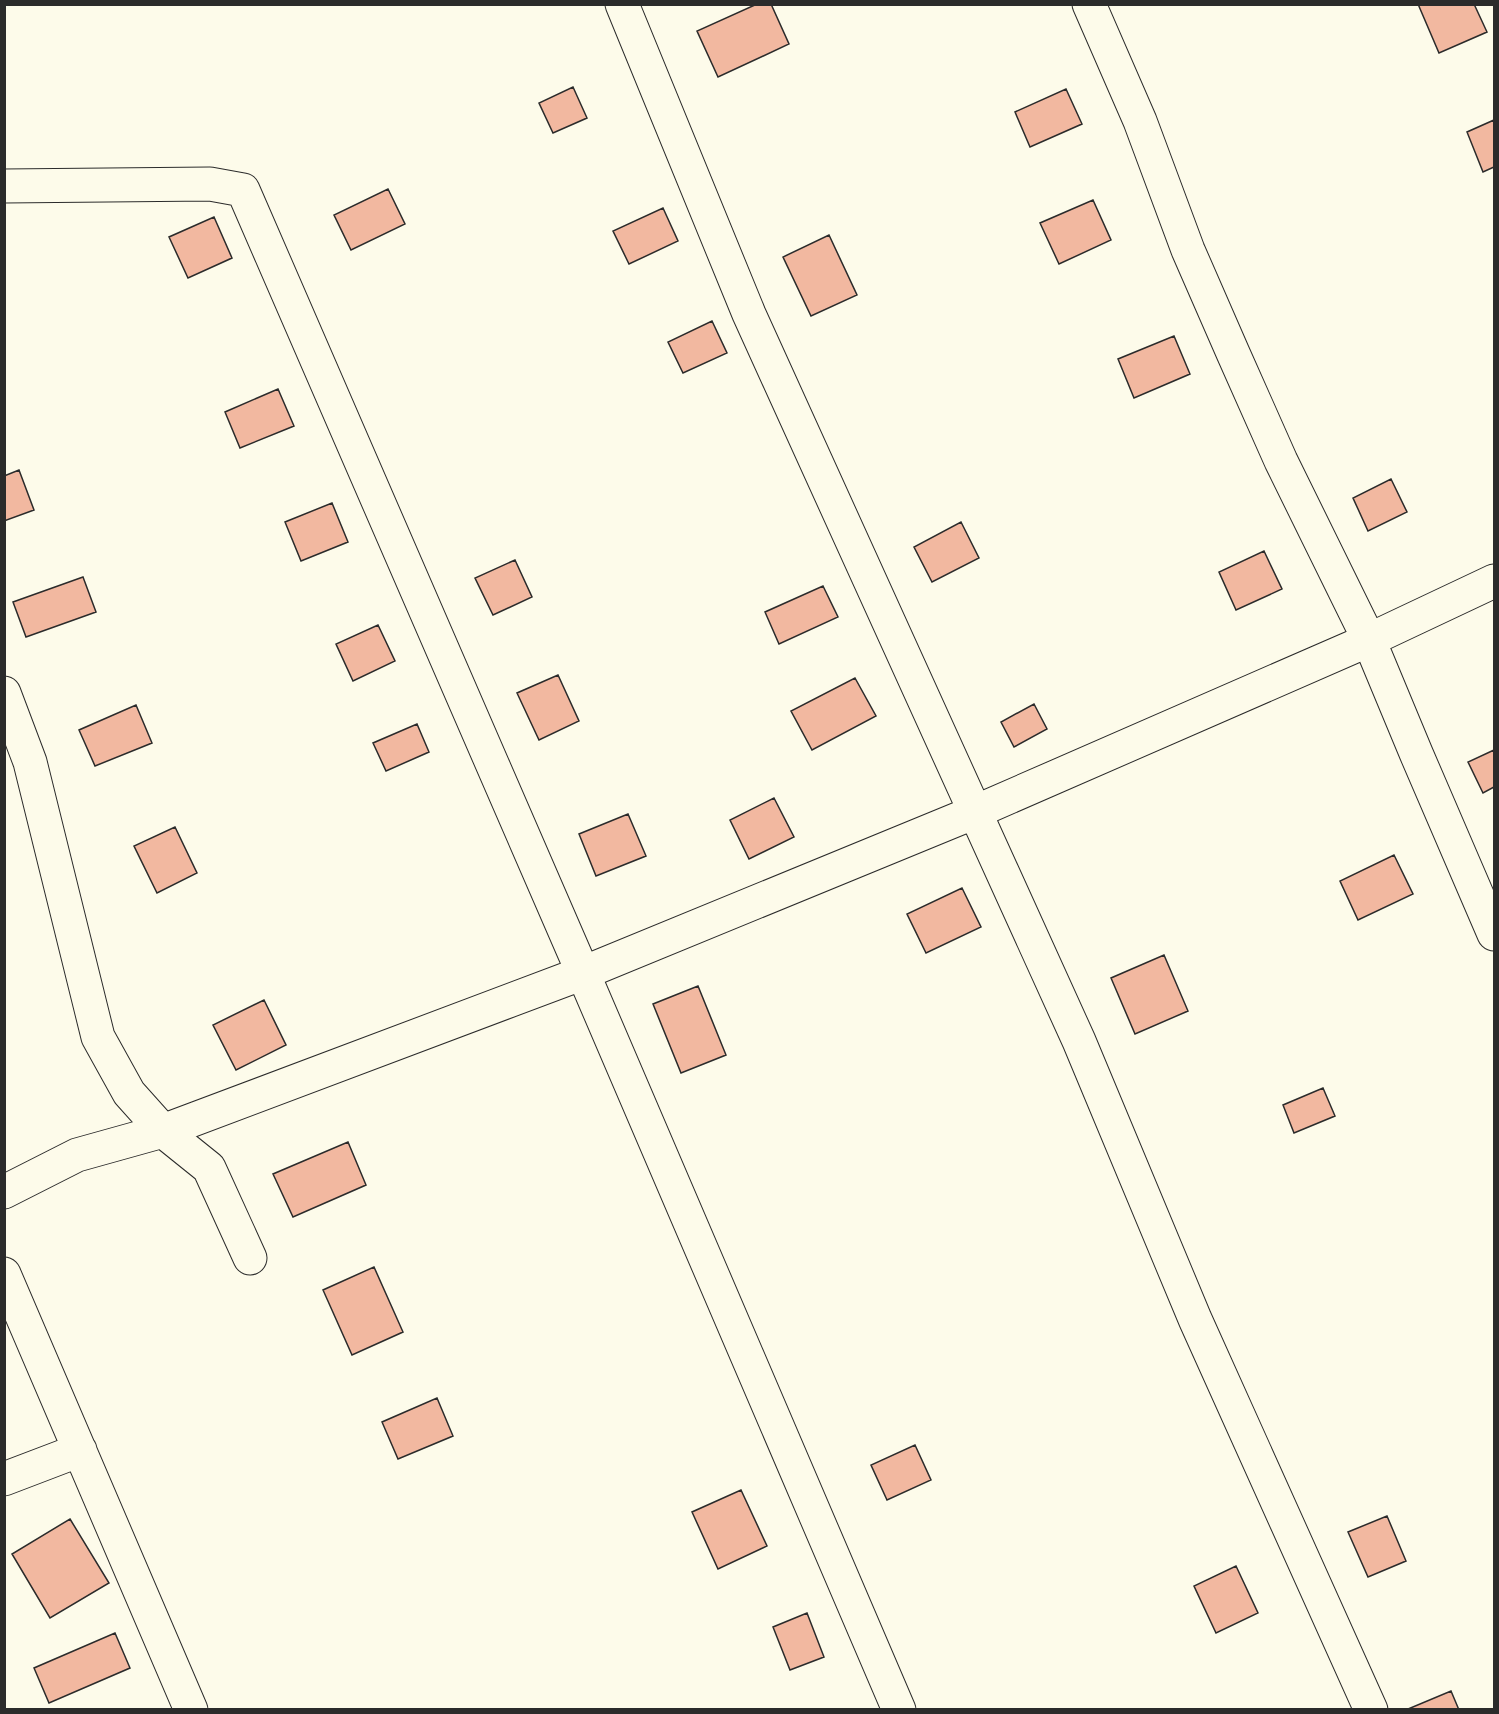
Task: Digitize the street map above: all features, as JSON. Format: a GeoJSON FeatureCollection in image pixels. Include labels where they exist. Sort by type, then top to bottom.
{"type":"FeatureCollection","features":[{"type":"Feature","properties":{"kind":"street"},"geometry":{"type":"LineString","coordinates":[[622,4],[750,314],[1079,1041],[1195,1318],[1371,1710]]}},
{"type":"Feature","properties":{"kind":"street"},"geometry":{"type":"LineString","coordinates":[[1089,4],[1140,121],[1188,250],[1281,461],[1369,640],[1494,934]]}},
{"type":"Feature","properties":{"kind":"street"},"geometry":{"type":"LineString","coordinates":[[4,186],[210,184],[243,190],[584,973],[899,1710]]}},
{"type":"Feature","properties":{"kind":"street"},"geometry":{"type":"LineString","coordinates":[[4,1192],[77,1155],[163,1131],[584,973],[975,812],[1369,640],[1494,581]]}},
{"type":"Feature","properties":{"kind":"street"},"geometry":{"type":"LineString","coordinates":[[4,693],[30,762],[98,1037],[129,1093],[163,1131],[209,1168],[250,1258]]}},
{"type":"Feature","properties":{"kind":"street"},"geometry":{"type":"LineString","coordinates":[[4,1274],[191,1710]]}},
{"type":"Feature","properties":{"kind":"street"},"geometry":{"type":"LineString","coordinates":[[4,1479],[80,1450]]}},
{"type":"Feature","properties":{"kind":"building"},"geometry":{"type":"Polygon","coordinates":[[[757,4],[771,4],[789,44],[718,77],[697,31],[757,4]]]}},
{"type":"Feature","properties":{"kind":"building"},"geometry":{"type":"Polygon","coordinates":[[[1418,4],[1474,4],[1487,32],[1439,53],[1418,4]]]}},
{"type":"Feature","properties":{"kind":"building"},"geometry":{"type":"Polygon","coordinates":[[[573,87],[587,118],[553,133],[539,103],[573,87]]]}},
{"type":"Feature","properties":{"kind":"building"},"geometry":{"type":"Polygon","coordinates":[[[1066,89],[1082,124],[1030,147],[1015,112],[1066,89]]]}},
{"type":"Feature","properties":{"kind":"building"},"geometry":{"type":"Polygon","coordinates":[[[1494,120],[1494,167],[1483,172],[1467,132],[1494,120]]]}},
{"type":"Feature","properties":{"kind":"building"},"geometry":{"type":"Polygon","coordinates":[[[388,189],[405,224],[351,250],[334,215],[388,189]]]}},
{"type":"Feature","properties":{"kind":"building"},"geometry":{"type":"Polygon","coordinates":[[[1093,200],[1111,240],[1059,264],[1040,223],[1093,200]]]}},
{"type":"Feature","properties":{"kind":"building"},"geometry":{"type":"Polygon","coordinates":[[[663,208],[678,241],[629,264],[613,231],[663,208]]]}},
{"type":"Feature","properties":{"kind":"building"},"geometry":{"type":"Polygon","coordinates":[[[214,217],[232,258],[188,278],[169,237],[214,217]]]}},
{"type":"Feature","properties":{"kind":"building"},"geometry":{"type":"Polygon","coordinates":[[[829,235],[857,295],[811,316],[783,257],[829,235]]]}},
{"type":"Feature","properties":{"kind":"building"},"geometry":{"type":"Polygon","coordinates":[[[712,321],[727,353],[683,373],[668,342],[712,321]]]}},
{"type":"Feature","properties":{"kind":"building"},"geometry":{"type":"Polygon","coordinates":[[[1174,336],[1190,374],[1134,398],[1118,359],[1174,336]]]}},
{"type":"Feature","properties":{"kind":"building"},"geometry":{"type":"Polygon","coordinates":[[[278,389],[294,426],[240,448],[225,412],[278,389]]]}},
{"type":"Feature","properties":{"kind":"building"},"geometry":{"type":"Polygon","coordinates":[[[19,470],[34,510],[4,521],[4,476],[19,470]]]}},
{"type":"Feature","properties":{"kind":"building"},"geometry":{"type":"Polygon","coordinates":[[[1391,479],[1407,512],[1368,531],[1353,498],[1391,479]]]}},
{"type":"Feature","properties":{"kind":"building"},"geometry":{"type":"Polygon","coordinates":[[[332,503],[348,542],[301,561],[285,522],[332,503]]]}},
{"type":"Feature","properties":{"kind":"building"},"geometry":{"type":"Polygon","coordinates":[[[961,522],[979,558],[932,582],[914,547],[961,522]]]}},
{"type":"Feature","properties":{"kind":"building"},"geometry":{"type":"Polygon","coordinates":[[[1264,551],[1282,589],[1236,610],[1219,572],[1264,551]]]}},
{"type":"Feature","properties":{"kind":"building"},"geometry":{"type":"Polygon","coordinates":[[[515,560],[532,597],[493,615],[475,578],[515,560]]]}},
{"type":"Feature","properties":{"kind":"building"},"geometry":{"type":"Polygon","coordinates":[[[83,577],[96,612],[26,637],[13,602],[83,577]]]}},
{"type":"Feature","properties":{"kind":"building"},"geometry":{"type":"Polygon","coordinates":[[[823,586],[838,617],[779,644],[765,612],[823,586]]]}},
{"type":"Feature","properties":{"kind":"building"},"geometry":{"type":"Polygon","coordinates":[[[378,625],[395,661],[353,681],[336,644],[378,625]]]}},
{"type":"Feature","properties":{"kind":"building"},"geometry":{"type":"Polygon","coordinates":[[[558,675],[579,721],[539,740],[517,693],[558,675]]]}},
{"type":"Feature","properties":{"kind":"building"},"geometry":{"type":"Polygon","coordinates":[[[855,678],[876,716],[812,750],[791,711],[855,678]]]}},
{"type":"Feature","properties":{"kind":"building"},"geometry":{"type":"Polygon","coordinates":[[[1034,704],[1047,729],[1014,747],[1001,722],[1034,704]]]}},
{"type":"Feature","properties":{"kind":"building"},"geometry":{"type":"Polygon","coordinates":[[[136,705],[152,743],[95,766],[79,730],[136,705]]]}},
{"type":"Feature","properties":{"kind":"building"},"geometry":{"type":"Polygon","coordinates":[[[417,724],[429,752],[386,771],[373,743],[417,724]]]}},
{"type":"Feature","properties":{"kind":"building"},"geometry":{"type":"Polygon","coordinates":[[[1494,750],[1494,787],[1483,793],[1468,762],[1494,750]]]}},
{"type":"Feature","properties":{"kind":"building"},"geometry":{"type":"Polygon","coordinates":[[[774,798],[794,837],[749,859],[730,820],[774,798]]]}},
{"type":"Feature","properties":{"kind":"building"},"geometry":{"type":"Polygon","coordinates":[[[628,814],[646,856],[596,876],[579,834],[628,814]]]}},
{"type":"Feature","properties":{"kind":"building"},"geometry":{"type":"Polygon","coordinates":[[[175,827],[197,873],[157,893],[134,846],[175,827]]]}},
{"type":"Feature","properties":{"kind":"building"},"geometry":{"type":"Polygon","coordinates":[[[1394,855],[1413,894],[1358,920],[1340,881],[1394,855]]]}},
{"type":"Feature","properties":{"kind":"building"},"geometry":{"type":"Polygon","coordinates":[[[962,888],[981,927],[926,953],[907,914],[962,888]]]}},
{"type":"Feature","properties":{"kind":"building"},"geometry":{"type":"Polygon","coordinates":[[[1164,955],[1188,1011],[1135,1034],[1111,978],[1164,955]]]}},
{"type":"Feature","properties":{"kind":"building"},"geometry":{"type":"Polygon","coordinates":[[[698,986],[726,1055],[681,1073],[653,1004],[698,986]]]}},
{"type":"Feature","properties":{"kind":"building"},"geometry":{"type":"Polygon","coordinates":[[[264,1000],[286,1045],[236,1070],[213,1025],[264,1000]]]}},
{"type":"Feature","properties":{"kind":"building"},"geometry":{"type":"Polygon","coordinates":[[[1323,1088],[1335,1116],[1294,1133],[1283,1105],[1323,1088]]]}},
{"type":"Feature","properties":{"kind":"building"},"geometry":{"type":"Polygon","coordinates":[[[348,1142],[366,1185],[293,1217],[273,1174],[348,1142]]]}},
{"type":"Feature","properties":{"kind":"building"},"geometry":{"type":"Polygon","coordinates":[[[374,1267],[403,1332],[352,1355],[323,1290],[374,1267]]]}},
{"type":"Feature","properties":{"kind":"building"},"geometry":{"type":"Polygon","coordinates":[[[437,1398],[453,1436],[398,1459],[382,1422],[437,1398]]]}},
{"type":"Feature","properties":{"kind":"building"},"geometry":{"type":"Polygon","coordinates":[[[915,1445],[931,1480],[887,1500],[871,1465],[915,1445]]]}},
{"type":"Feature","properties":{"kind":"building"},"geometry":{"type":"Polygon","coordinates":[[[741,1490],[767,1546],[718,1569],[692,1512],[741,1490]]]}},
{"type":"Feature","properties":{"kind":"building"},"geometry":{"type":"Polygon","coordinates":[[[1387,1516],[1406,1561],[1368,1577],[1348,1532],[1387,1516]]]}},
{"type":"Feature","properties":{"kind":"building"},"geometry":{"type":"Polygon","coordinates":[[[70,1519],[109,1583],[50,1618],[12,1554],[70,1519]]]}},
{"type":"Feature","properties":{"kind":"building"},"geometry":{"type":"Polygon","coordinates":[[[1236,1566],[1258,1613],[1216,1633],[1194,1586],[1236,1566]]]}},
{"type":"Feature","properties":{"kind":"building"},"geometry":{"type":"Polygon","coordinates":[[[807,1613],[824,1657],[790,1670],[773,1627],[807,1613]]]}},
{"type":"Feature","properties":{"kind":"building"},"geometry":{"type":"Polygon","coordinates":[[[115,1633],[130,1668],[49,1703],[34,1668],[115,1633]]]}},
{"type":"Feature","properties":{"kind":"building"},"geometry":{"type":"Polygon","coordinates":[[[1451,1691],[1459,1710],[1408,1710],[1408,1709],[1451,1691]]]}}]}
